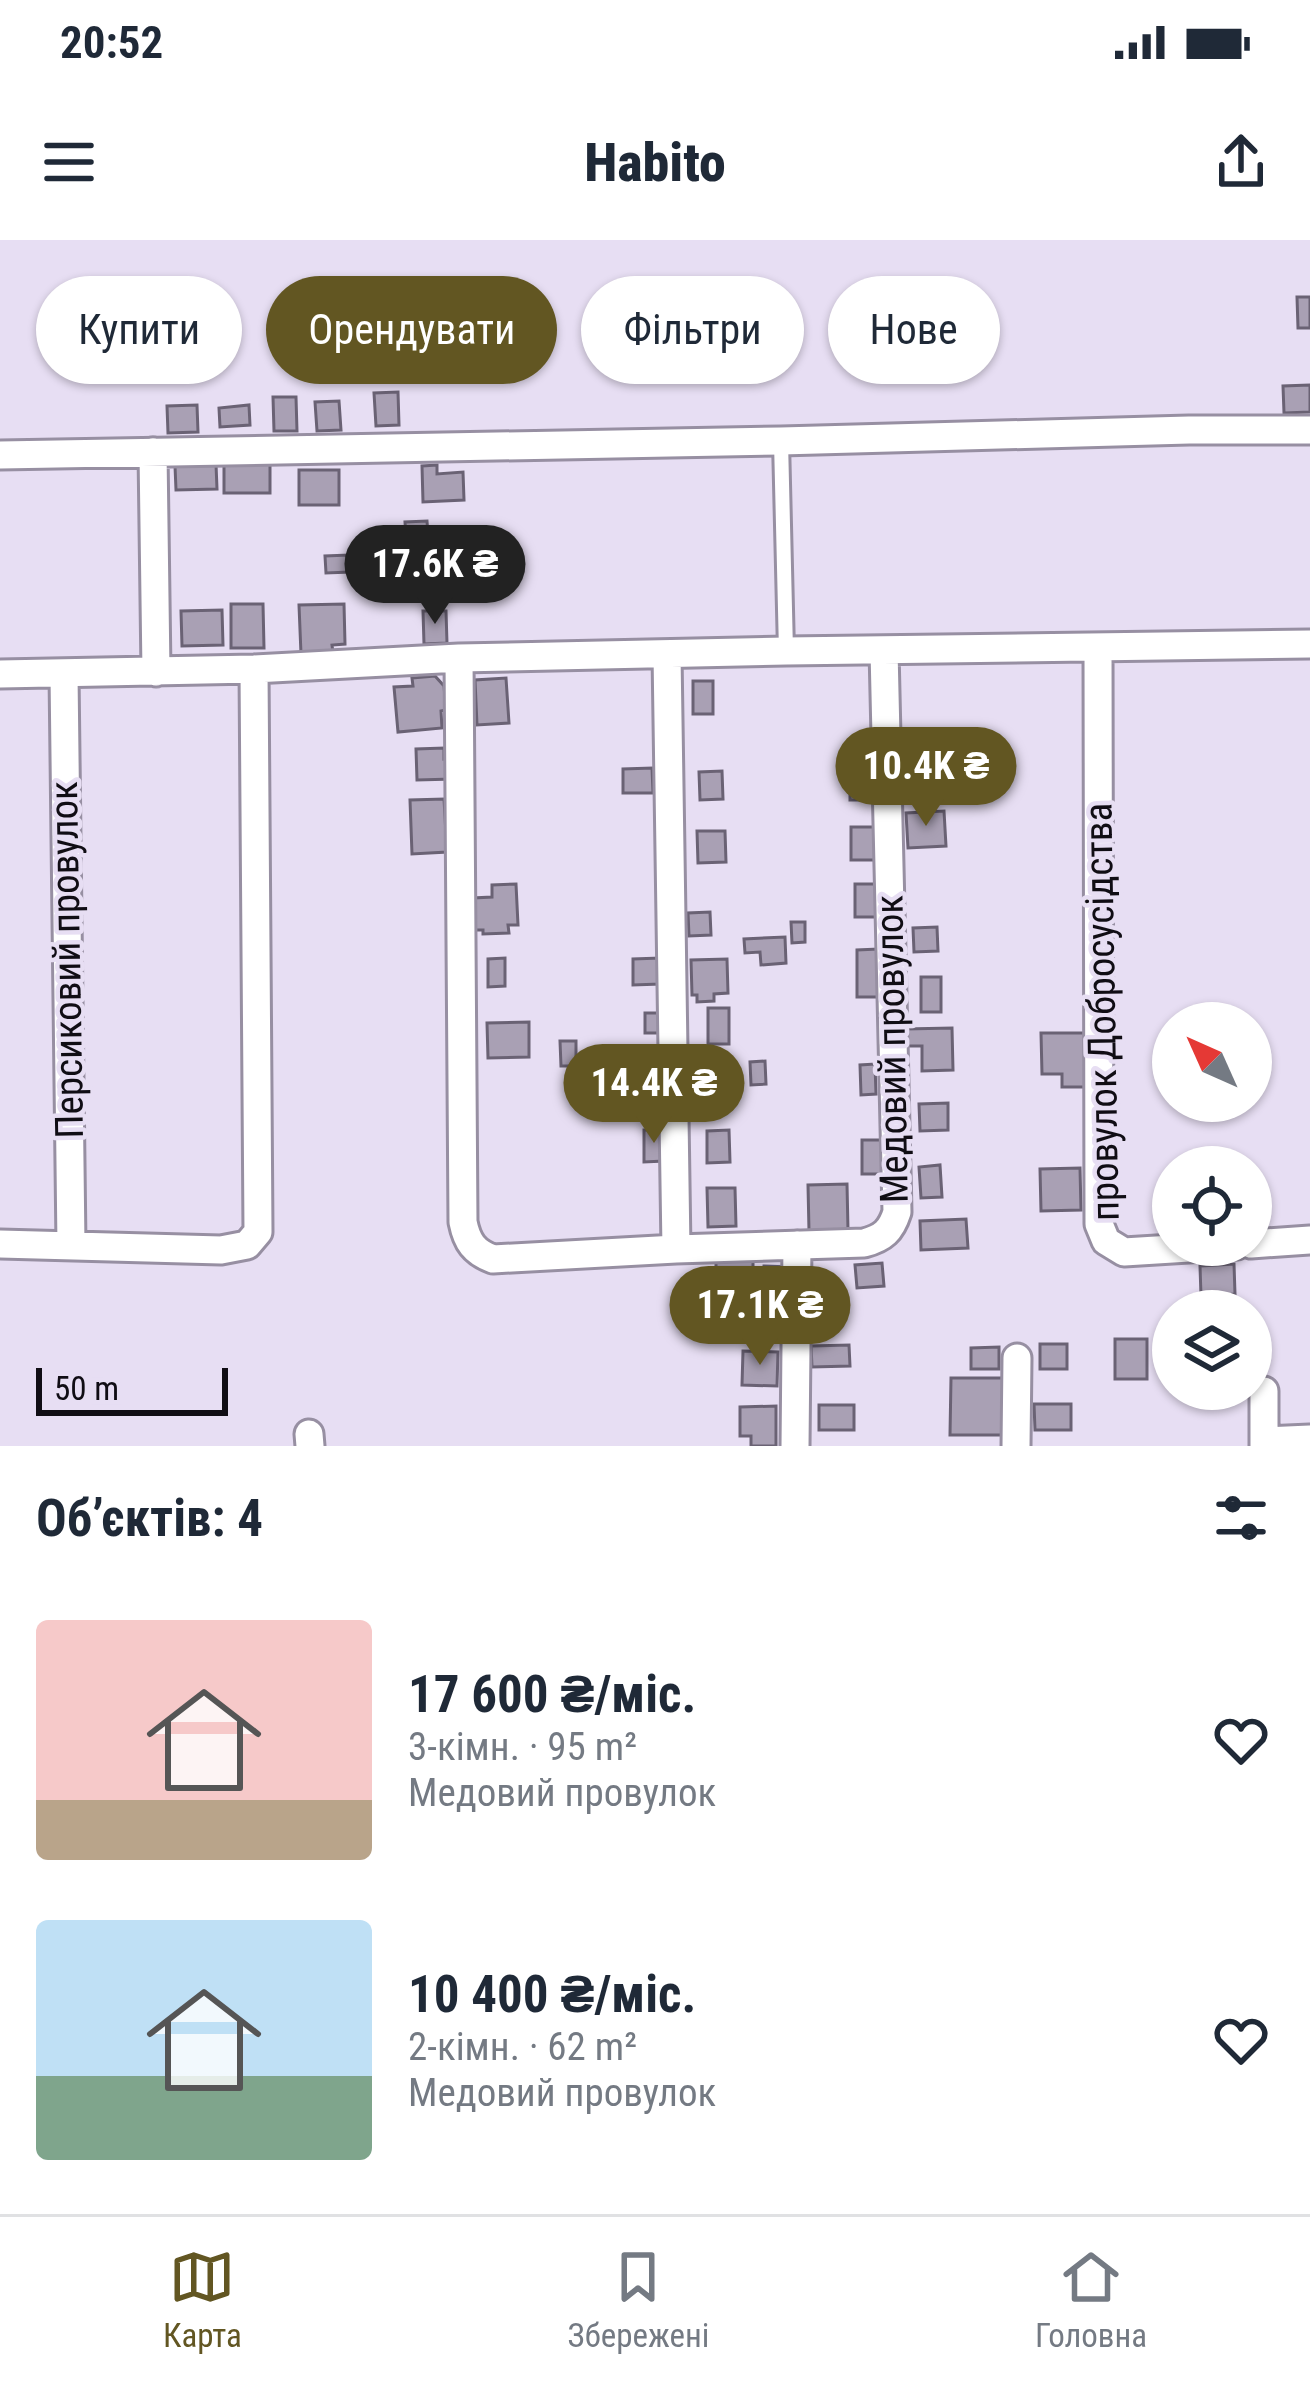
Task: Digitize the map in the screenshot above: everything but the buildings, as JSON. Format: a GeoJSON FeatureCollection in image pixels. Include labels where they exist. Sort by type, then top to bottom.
{"type":"FeatureCollection","features":[{"type":"Feature","properties":{"kind":"street"},"geometry":{"type":"LineString","coordinates":[[0,455],[1310,430]]}},
{"type":"Feature","properties":{"kind":"street"},"geometry":{"type":"LineString","coordinates":[[153,452],[156,672]]}},
{"type":"Feature","properties":{"kind":"street"},"geometry":{"type":"LineString","coordinates":[[0,674],[254,670],[459,658],[1310,644]]}},
{"type":"Feature","properties":{"kind":"street","name":"провулок Добросусідства"},"geometry":{"type":"LineString","coordinates":[[1098,647],[1099,1224],[1106,1241],[1124,1252],[1152,1250]]}},
{"type":"Feature","properties":{"kind":"street","name":"Медовий провулок"},"geometry":{"type":"LineString","coordinates":[[459,658],[463,1199],[466,1238],[474,1249],[493,1259],[864,1243],[887,1233],[897,1212],[884,650]]}},
{"type":"Feature","properties":{"kind":"street"},"geometry":{"type":"LineString","coordinates":[[667,654],[676,1249]]}},
{"type":"Feature","properties":{"kind":"street"},"geometry":{"type":"LineString","coordinates":[[0,1244],[221,1250],[247,1245],[258,1232],[254,670]]}},
{"type":"Feature","properties":{"kind":"street","name":"Персиковий провулок"},"geometry":{"type":"LineString","coordinates":[[64,674],[71,1245]]}},
{"type":"Feature","properties":{"kind":"street"},"geometry":{"type":"LineString","coordinates":[[1272,1243],[1310,1240]]}},
{"type":"Feature","properties":{"kind":"street"},"geometry":{"type":"LineString","coordinates":[[795,1446],[796,1245]]}},
{"type":"Feature","properties":{"kind":"street"},"geometry":{"type":"LineString","coordinates":[[1016,1358],[1016,1446]]}},
{"type":"Feature","properties":{"kind":"street"},"geometry":{"type":"LineString","coordinates":[[1264,1410],[1264,1443],[1310,1439]]}},
{"type":"Feature","properties":{"kind":"lane"},"geometry":{"type":"LineString","coordinates":[[781,441],[786,651]]}}]}
